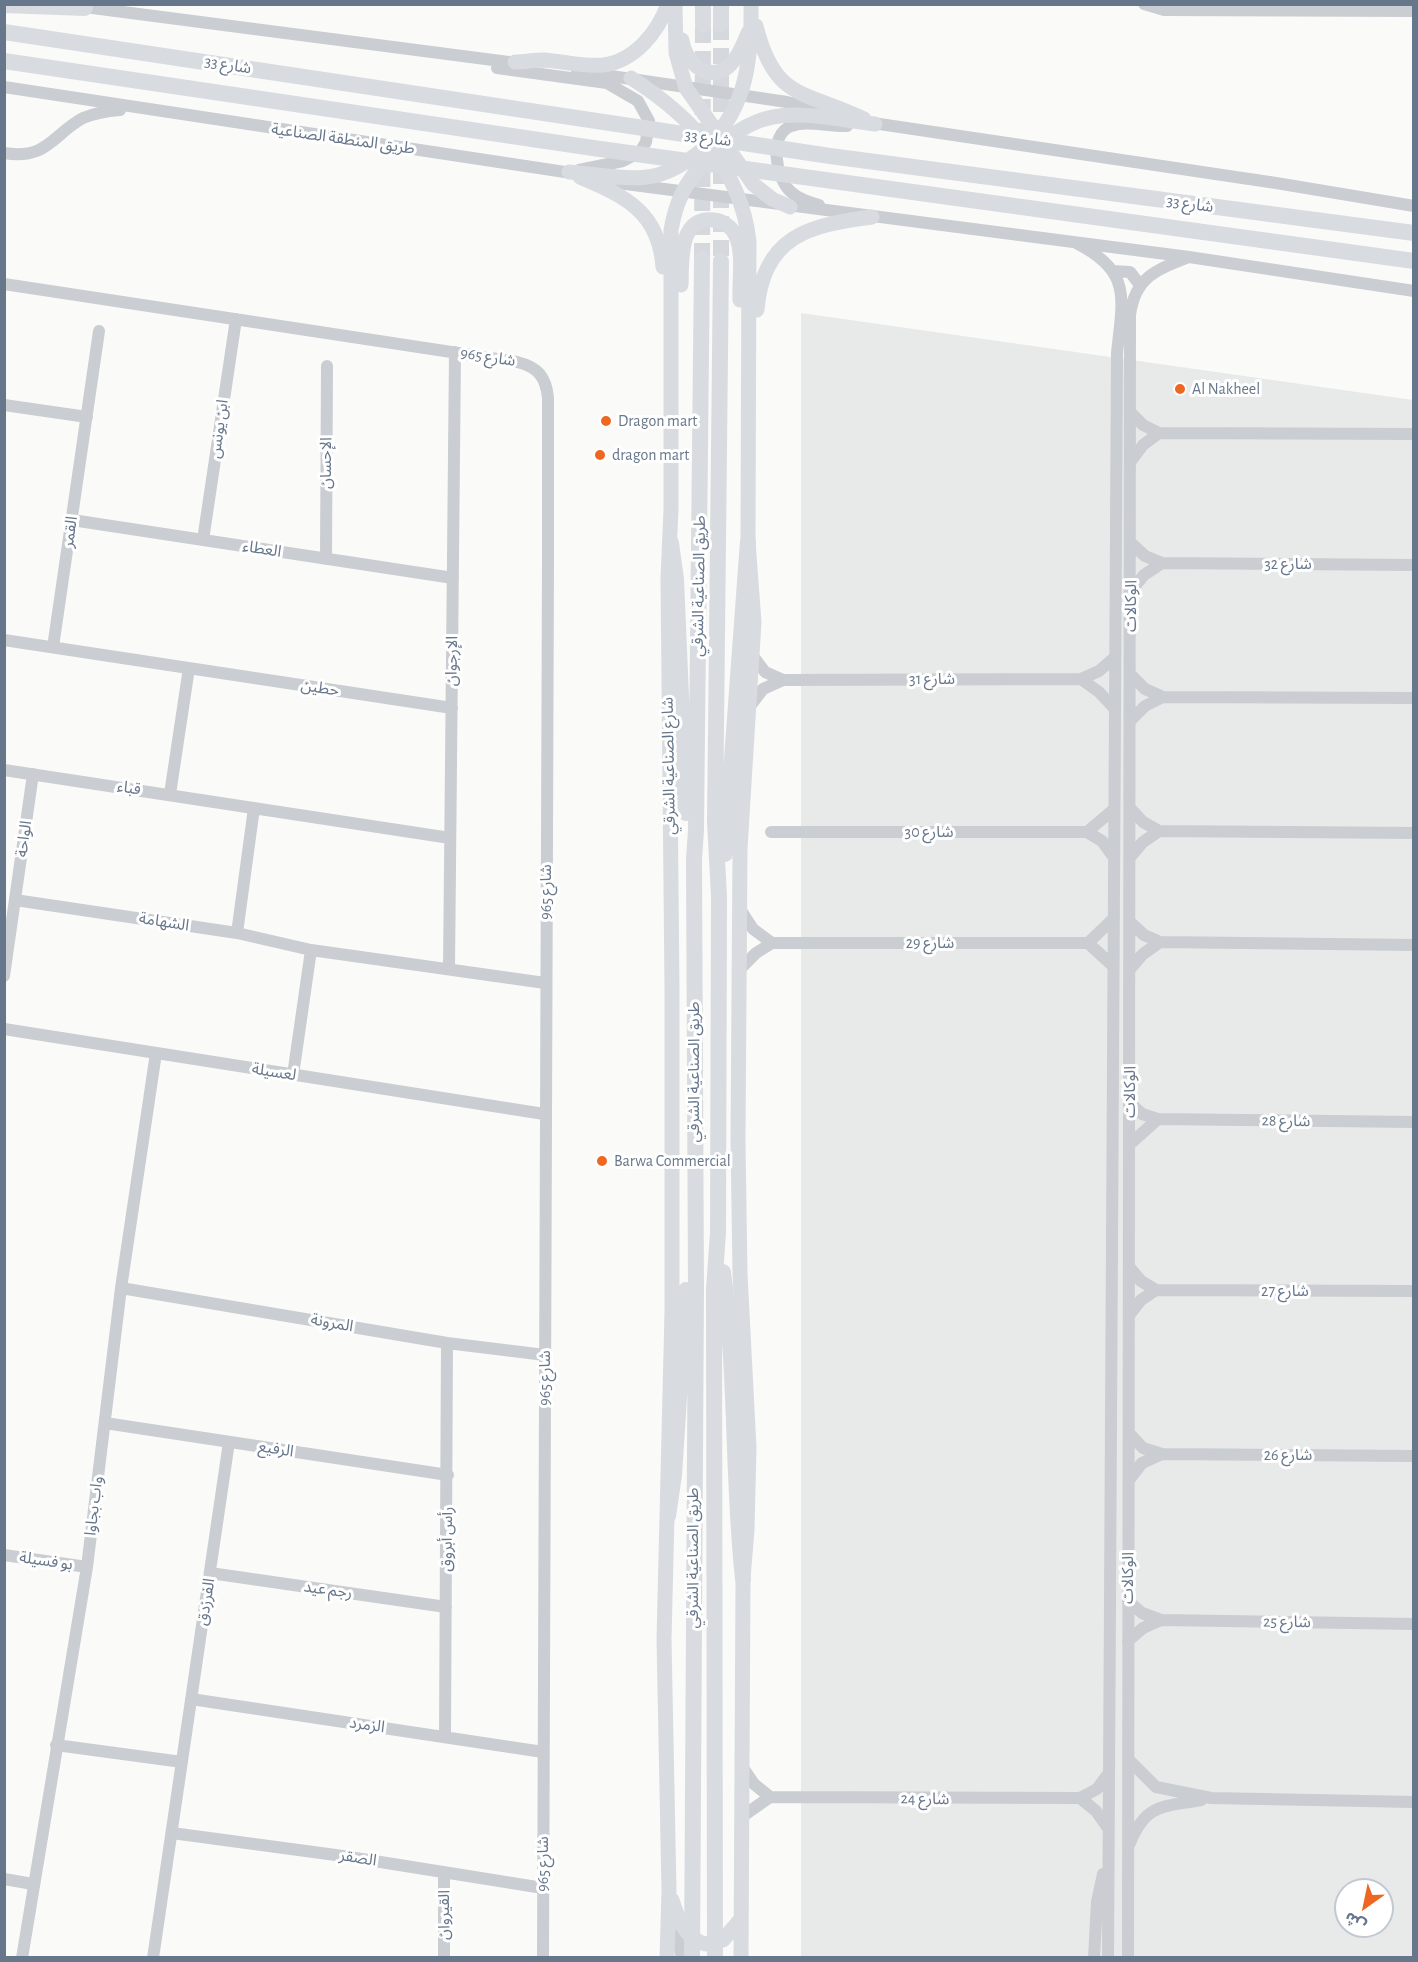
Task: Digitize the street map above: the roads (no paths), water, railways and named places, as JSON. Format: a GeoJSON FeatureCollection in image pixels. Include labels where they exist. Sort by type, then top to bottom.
{"type":"FeatureCollection","features":[{"type":"Feature","properties":{"kind":"highway"},"geometry":{"type":"LineString","coordinates":[[703,4],[703,25]]}},
{"type":"Feature","properties":{"kind":"highway"},"geometry":{"type":"LineString","coordinates":[[721,4],[721,24]]}},
{"type":"Feature","properties":{"kind":"highway"},"geometry":{"type":"LineString","coordinates":[[4,5],[85,8]]}},
{"type":"Feature","properties":{"kind":"highway","name":"شارع 33"},"geometry":{"type":"LineString","coordinates":[[4,32],[830,156],[1413,233]]}},
{"type":"Feature","properties":{"kind":"highway","name":"شارع 33"},"geometry":{"type":"LineString","coordinates":[[4,61],[593,148],[826,181],[1161,224],[1413,261]]}},
{"type":"Feature","properties":{"kind":"highway","name":"طريق الصناعية الشرقي"},"geometry":{"type":"LineString","coordinates":[[692,1958],[693,859],[696,830],[702,259]]}},
{"type":"Feature","properties":{"kind":"highway","name":"طريق الصناعية الشرقي"},"geometry":{"type":"LineString","coordinates":[[715,1958],[714,1289],[718,1233],[719,896],[716,822],[721,261]]}},
{"type":"Feature","properties":{"kind":"highway"},"geometry":{"type":"LineString","coordinates":[[719,896],[730,810],[748,541]]}},
{"type":"Feature","properties":{"kind":"highway"},"geometry":{"type":"LineString","coordinates":[[671,543],[676,579],[687,829],[693,859]]}},
{"type":"Feature","properties":{"kind":"highway"},"geometry":{"type":"LineString","coordinates":[[668,1516],[674,1475],[686,1289],[694,1233]]}},
{"type":"Feature","properties":{"kind":"highway"},"geometry":{"type":"LineString","coordinates":[[718,1233],[729,1326],[738,1530],[743,1580]]}},
{"type":"Feature","properties":{"kind":"main road"},"geometry":{"type":"LineString","coordinates":[[515,62],[542,60],[604,65],[619,60],[632,53],[652,35],[662,21],[668,4]]}},
{"type":"Feature","properties":{"kind":"main road"},"geometry":{"type":"LineString","coordinates":[[675,4],[676,53],[686,88],[716,143],[740,200],[749,241],[748,541],[754,599],[753,656],[741,848],[738,1141],[740,1263],[748,1448],[747,1530],[743,1580],[741,1958]]}},
{"type":"Feature","properties":{"kind":"main road"},"geometry":{"type":"LineString","coordinates":[[682,4],[684,53],[692,64],[708,72],[717,72],[732,63],[751,25]]}},
{"type":"Feature","properties":{"kind":"main road"},"geometry":{"type":"LineString","coordinates":[[671,376],[671,230],[680,192],[716,143],[741,96],[748,69],[751,6]]}},
{"type":"Feature","properties":{"kind":"main road"},"geometry":{"type":"LineString","coordinates":[[751,6],[763,53],[777,76],[799,93],[875,124]]}},
{"type":"Feature","properties":{"kind":"main road"},"geometry":{"type":"LineString","coordinates":[[631,78],[671,105],[716,143],[753,184],[772,199],[790,207]]}},
{"type":"Feature","properties":{"kind":"main road"},"geometry":{"type":"LineString","coordinates":[[569,172],[647,177],[673,170],[745,125],[777,115],[875,124]]}},
{"type":"Feature","properties":{"kind":"main road"},"geometry":{"type":"LineString","coordinates":[[569,172],[624,197],[642,212],[652,225],[661,249],[664,321],[671,376]]}},
{"type":"Feature","properties":{"kind":"main road"},"geometry":{"type":"LineString","coordinates":[[748,381],[761,285],[775,254],[790,240],[812,228],[872,217]]}},
{"type":"Feature","properties":{"kind":"main road"},"geometry":{"type":"LineString","coordinates":[[671,376],[679,323],[684,241],[696,225],[714,220],[727,225],[737,237],[740,302],[748,381]]}},
{"type":"Feature","properties":{"kind":"main road","name":"طريق الصناعية الشرقي"},"geometry":{"type":"LineString","coordinates":[[671,376],[671,543]]}},
{"type":"Feature","properties":{"kind":"main road","name":"شارع الصناعية الشرقي"},"geometry":{"type":"LineString","coordinates":[[671,543],[668,590],[672,988]]}},
{"type":"Feature","properties":{"kind":"main road","name":"طريق الصناعية الشرقي"},"geometry":{"type":"LineString","coordinates":[[667,1958],[669,1891],[667,1680],[664,1639],[668,1516],[666,1473],[672,1311],[672,988]]}},
{"type":"Feature","properties":{"kind":"main road"},"geometry":{"type":"LineString","coordinates":[[669,1891],[684,1929],[698,1942],[717,1943],[741,1919]]}},
{"type":"Feature","properties":{"kind":"main road"},"geometry":{"type":"LineString","coordinates":[[741,1919],[751,1958]]}},
{"type":"Feature","properties":{"kind":"street"},"geometry":{"type":"LineString","coordinates":[[67,4],[466,57],[497,68],[606,83],[638,101],[649,121],[646,142],[640,152],[623,161],[569,172]]}},
{"type":"Feature","properties":{"kind":"street"},"geometry":{"type":"LineString","coordinates":[[1144,4],[1164,10],[1413,11]]}},
{"type":"Feature","properties":{"kind":"street","name":"شارع 33"},"geometry":{"type":"LineString","coordinates":[[466,57],[631,78],[817,107],[875,124],[1276,183],[1413,206]]}},
{"type":"Feature","properties":{"kind":"street","name":"طريق المنطقة الصناعية"},"geometry":{"type":"LineString","coordinates":[[4,87],[569,172],[680,192]]}},
{"type":"Feature","properties":{"kind":"street"},"geometry":{"type":"LineString","coordinates":[[9,153],[37,151],[76,123],[95,114],[133,108]]}},
{"type":"Feature","properties":{"kind":"street"},"geometry":{"type":"LineString","coordinates":[[840,212],[802,200],[784,185],[778,175],[777,164],[780,138],[785,130],[795,125],[875,124]]}},
{"type":"Feature","properties":{"kind":"street"},"geometry":{"type":"LineString","coordinates":[[680,192],[1189,257],[1413,291]]}},
{"type":"Feature","properties":{"kind":"street"},"geometry":{"type":"LineString","coordinates":[[1074,242],[1095,253],[1113,271],[1130,272],[1140,285],[1160,269],[1189,257]]}},
{"type":"Feature","properties":{"kind":"street","name":"الوكالات"},"geometry":{"type":"LineString","coordinates":[[1108,1958],[1112,855],[1117,353],[1121,303],[1119,284],[1113,271]]}},
{"type":"Feature","properties":{"kind":"street","name":"شارع 965"},"geometry":{"type":"LineString","coordinates":[[4,284],[351,339],[528,364],[542,375],[547,390],[543,1958]]}},
{"type":"Feature","properties":{"kind":"street","name":"الوكالات"},"geometry":{"type":"LineString","coordinates":[[1128,1958],[1130,315],[1134,295],[1140,285]]}},
{"type":"Feature","properties":{"kind":"street","name":"ابن يونس"},"geometry":{"type":"LineString","coordinates":[[203,540],[236,319]]}},
{"type":"Feature","properties":{"kind":"street","name":"القمر"},"geometry":{"type":"LineString","coordinates":[[53,647],[99,331]]}},
{"type":"Feature","properties":{"kind":"street","name":"الإرجوان"},"geometry":{"type":"LineString","coordinates":[[449,969],[455,352]]}},
{"type":"Feature","properties":{"kind":"street","name":"الإحسان"},"geometry":{"type":"LineString","coordinates":[[326,559],[327,366]]}},
{"type":"Feature","properties":{"kind":"street"},"geometry":{"type":"LineString","coordinates":[[4,405],[87,417]]}},
{"type":"Feature","properties":{"kind":"street"},"geometry":{"type":"LineString","coordinates":[[1131,413],[1143,425],[1158,433],[1413,434]]}},
{"type":"Feature","properties":{"kind":"street"},"geometry":{"type":"LineString","coordinates":[[1131,460],[1143,445],[1158,433]]}},
{"type":"Feature","properties":{"kind":"street","name":"العطاء"},"geometry":{"type":"LineString","coordinates":[[72,520],[453,578]]}},
{"type":"Feature","properties":{"kind":"street","name":"شارع 32"},"geometry":{"type":"LineString","coordinates":[[1131,543],[1145,556],[1162,563],[1413,565]]}},
{"type":"Feature","properties":{"kind":"street"},"geometry":{"type":"LineString","coordinates":[[1131,591],[1144,575],[1162,563]]}},
{"type":"Feature","properties":{"kind":"street","name":"حطين"},"geometry":{"type":"LineString","coordinates":[[4,640],[452,708]]}},
{"type":"Feature","properties":{"kind":"street"},"geometry":{"type":"LineString","coordinates":[[753,656],[765,672],[783,680]]}},
{"type":"Feature","properties":{"kind":"street","name":"شارع 31"},"geometry":{"type":"LineString","coordinates":[[783,680],[1081,679],[1099,671],[1114,658]]}},
{"type":"Feature","properties":{"kind":"street"},"geometry":{"type":"LineString","coordinates":[[170,794],[189,668]]}},
{"type":"Feature","properties":{"kind":"street"},"geometry":{"type":"LineString","coordinates":[[1131,675],[1145,689],[1163,697],[1413,698]]}},
{"type":"Feature","properties":{"kind":"street"},"geometry":{"type":"LineString","coordinates":[[1081,679],[1099,692],[1114,708]]}},
{"type":"Feature","properties":{"kind":"street"},"geometry":{"type":"LineString","coordinates":[[750,706],[763,689],[783,680]]}},
{"type":"Feature","properties":{"kind":"street"},"geometry":{"type":"LineString","coordinates":[[1131,720],[1145,706],[1163,697]]}},
{"type":"Feature","properties":{"kind":"street","name":"قباء"},"geometry":{"type":"LineString","coordinates":[[4,770],[450,838]]}},
{"type":"Feature","properties":{"kind":"street","name":"الواحة"},"geometry":{"type":"LineString","coordinates":[[4,976],[33,774]]}},
{"type":"Feature","properties":{"kind":"street"},"geometry":{"type":"LineString","coordinates":[[237,933],[254,808]]}},
{"type":"Feature","properties":{"kind":"street"},"geometry":{"type":"LineString","coordinates":[[1131,809],[1143,822],[1159,831],[1413,833]]}},
{"type":"Feature","properties":{"kind":"street"},"geometry":{"type":"LineString","coordinates":[[1112,855],[1102,841],[1087,832],[1113,810]]}},
{"type":"Feature","properties":{"kind":"street"},"geometry":{"type":"LineString","coordinates":[[1131,856],[1143,842],[1159,831]]}},
{"type":"Feature","properties":{"kind":"street","name":"شارع 30"},"geometry":{"type":"LineString","coordinates":[[771,832],[1087,832]]}},
{"type":"Feature","properties":{"kind":"street","name":"الشهامة"},"geometry":{"type":"LineString","coordinates":[[15,900],[237,933],[311,950],[545,983]]}},
{"type":"Feature","properties":{"kind":"street"},"geometry":{"type":"LineString","coordinates":[[740,909],[753,929],[772,943],[741,968]]}},
{"type":"Feature","properties":{"kind":"street"},"geometry":{"type":"LineString","coordinates":[[1112,920],[1088,942],[1112,965]]}},
{"type":"Feature","properties":{"kind":"street"},"geometry":{"type":"LineString","coordinates":[[1131,922],[1143,935],[1160,942],[1413,945]]}},
{"type":"Feature","properties":{"kind":"street","name":"شارع 29"},"geometry":{"type":"LineString","coordinates":[[772,943],[1088,942]]}},
{"type":"Feature","properties":{"kind":"street"},"geometry":{"type":"LineString","coordinates":[[1130,969],[1143,954],[1160,942]]}},
{"type":"Feature","properties":{"kind":"street"},"geometry":{"type":"LineString","coordinates":[[293,1075],[311,950]]}},
{"type":"Feature","properties":{"kind":"street","name":"لعسيلة"},"geometry":{"type":"LineString","coordinates":[[4,1029],[544,1114]]}},
{"type":"Feature","properties":{"kind":"street","name":"واب بجاوا"},"geometry":{"type":"LineString","coordinates":[[22,1958],[87,1567],[121,1288],[156,1053]]}},
{"type":"Feature","properties":{"kind":"street","name":"شارع 28"},"geometry":{"type":"LineString","coordinates":[[1130,1103],[1142,1114],[1158,1119],[1413,1122]]}},
{"type":"Feature","properties":{"kind":"street"},"geometry":{"type":"LineString","coordinates":[[1130,1144],[1158,1119]]}},
{"type":"Feature","properties":{"kind":"street"},"geometry":{"type":"LineString","coordinates":[[1130,1268],[1141,1281],[1156,1290],[1141,1300],[1130,1314]]}},
{"type":"Feature","properties":{"kind":"street","name":"المرونة"},"geometry":{"type":"LineString","coordinates":[[121,1288],[447,1342],[544,1355]]}},
{"type":"Feature","properties":{"kind":"street","name":"شارع 27"},"geometry":{"type":"LineString","coordinates":[[1156,1290],[1413,1291]]}},
{"type":"Feature","properties":{"kind":"street","name":"رأس أبروق"},"geometry":{"type":"LineString","coordinates":[[445,1736],[447,1342]]}},
{"type":"Feature","properties":{"kind":"street","name":"الرفيع"},"geometry":{"type":"LineString","coordinates":[[105,1423],[448,1475]]}},
{"type":"Feature","properties":{"kind":"street","name":"شارع 26"},"geometry":{"type":"LineString","coordinates":[[1129,1433],[1143,1448],[1162,1454],[1413,1456]]}},
{"type":"Feature","properties":{"kind":"street","name":"الفرزدق"},"geometry":{"type":"LineString","coordinates":[[153,1958],[229,1442]]}},
{"type":"Feature","properties":{"kind":"street"},"geometry":{"type":"LineString","coordinates":[[1129,1480],[1142,1463],[1162,1454]]}},
{"type":"Feature","properties":{"kind":"street","name":"بو فسيلة"},"geometry":{"type":"LineString","coordinates":[[4,1555],[87,1567]]}},
{"type":"Feature","properties":{"kind":"street","name":"رجم عيد"},"geometry":{"type":"LineString","coordinates":[[210,1573],[446,1607]]}},
{"type":"Feature","properties":{"kind":"street","name":"شارع 25"},"geometry":{"type":"LineString","coordinates":[[1128,1601],[1143,1613],[1161,1620],[1413,1624]]}},
{"type":"Feature","properties":{"kind":"street"},"geometry":{"type":"LineString","coordinates":[[1128,1641],[1143,1628],[1161,1620]]}},
{"type":"Feature","properties":{"kind":"street","name":"الزمرد"},"geometry":{"type":"LineString","coordinates":[[191,1699],[543,1752]]}},
{"type":"Feature","properties":{"kind":"street"},"geometry":{"type":"LineString","coordinates":[[56,1746],[182,1762]]}},
{"type":"Feature","properties":{"kind":"street"},"geometry":{"type":"LineString","coordinates":[[1128,1759],[1156,1787],[1211,1798],[1413,1802]]}},
{"type":"Feature","properties":{"kind":"street"},"geometry":{"type":"LineString","coordinates":[[743,1768],[754,1784],[770,1797],[743,1816]]}},
{"type":"Feature","properties":{"kind":"street"},"geometry":{"type":"LineString","coordinates":[[1108,1774],[1097,1789],[1080,1798],[1096,1811],[1108,1828]]}},
{"type":"Feature","properties":{"kind":"street","name":"شارع 24"},"geometry":{"type":"LineString","coordinates":[[770,1797],[1080,1798]]}},
{"type":"Feature","properties":{"kind":"street"},"geometry":{"type":"LineString","coordinates":[[1128,1847],[1139,1823],[1153,1809],[1211,1798]]}},
{"type":"Feature","properties":{"kind":"street","name":"الصقر"},"geometry":{"type":"LineString","coordinates":[[172,1833],[543,1888]]}},
{"type":"Feature","properties":{"kind":"street","name":"الوكالات"},"geometry":{"type":"LineString","coordinates":[[1094,1958],[1097,1902],[1108,1850]]}},
{"type":"Feature","properties":{"kind":"street","name":"القيروان"},"geometry":{"type":"LineString","coordinates":[[444,1872],[444,1958]]}},
{"type":"Feature","properties":{"kind":"street"},"geometry":{"type":"LineString","coordinates":[[4,1879],[33,1884]]}},
{"type":"Feature","properties":{"kind":"street"},"geometry":{"type":"LineString","coordinates":[[669,1891],[682,1958]]}},
{"type":"Feature","properties":{"kind":"street"},"geometry":{"type":"LineString","coordinates":[[1127,1944],[1137,1958]]}},
{"type":"Feature","properties":{"kind":"tunnel"},"geometry":{"type":"LineString","coordinates":[[721,24],[721,261]]}},
{"type":"Feature","properties":{"kind":"tunnel"},"geometry":{"type":"LineString","coordinates":[[702,259],[703,25]]}},
{"type":"Feature","properties":{"kind":"place","name":"Al Nakheel"},"geometry":{"type":"Point","coordinates":[1180,389]}},
{"type":"Feature","properties":{"kind":"place","name":"Dragon mart"},"geometry":{"type":"Point","coordinates":[606,421]}},
{"type":"Feature","properties":{"kind":"place","name":"dragon mart"},"geometry":{"type":"Point","coordinates":[600,455]}},
{"type":"Feature","properties":{"kind":"place","name":"Barwa Commercial"},"geometry":{"type":"Point","coordinates":[602,1161]}}]}
